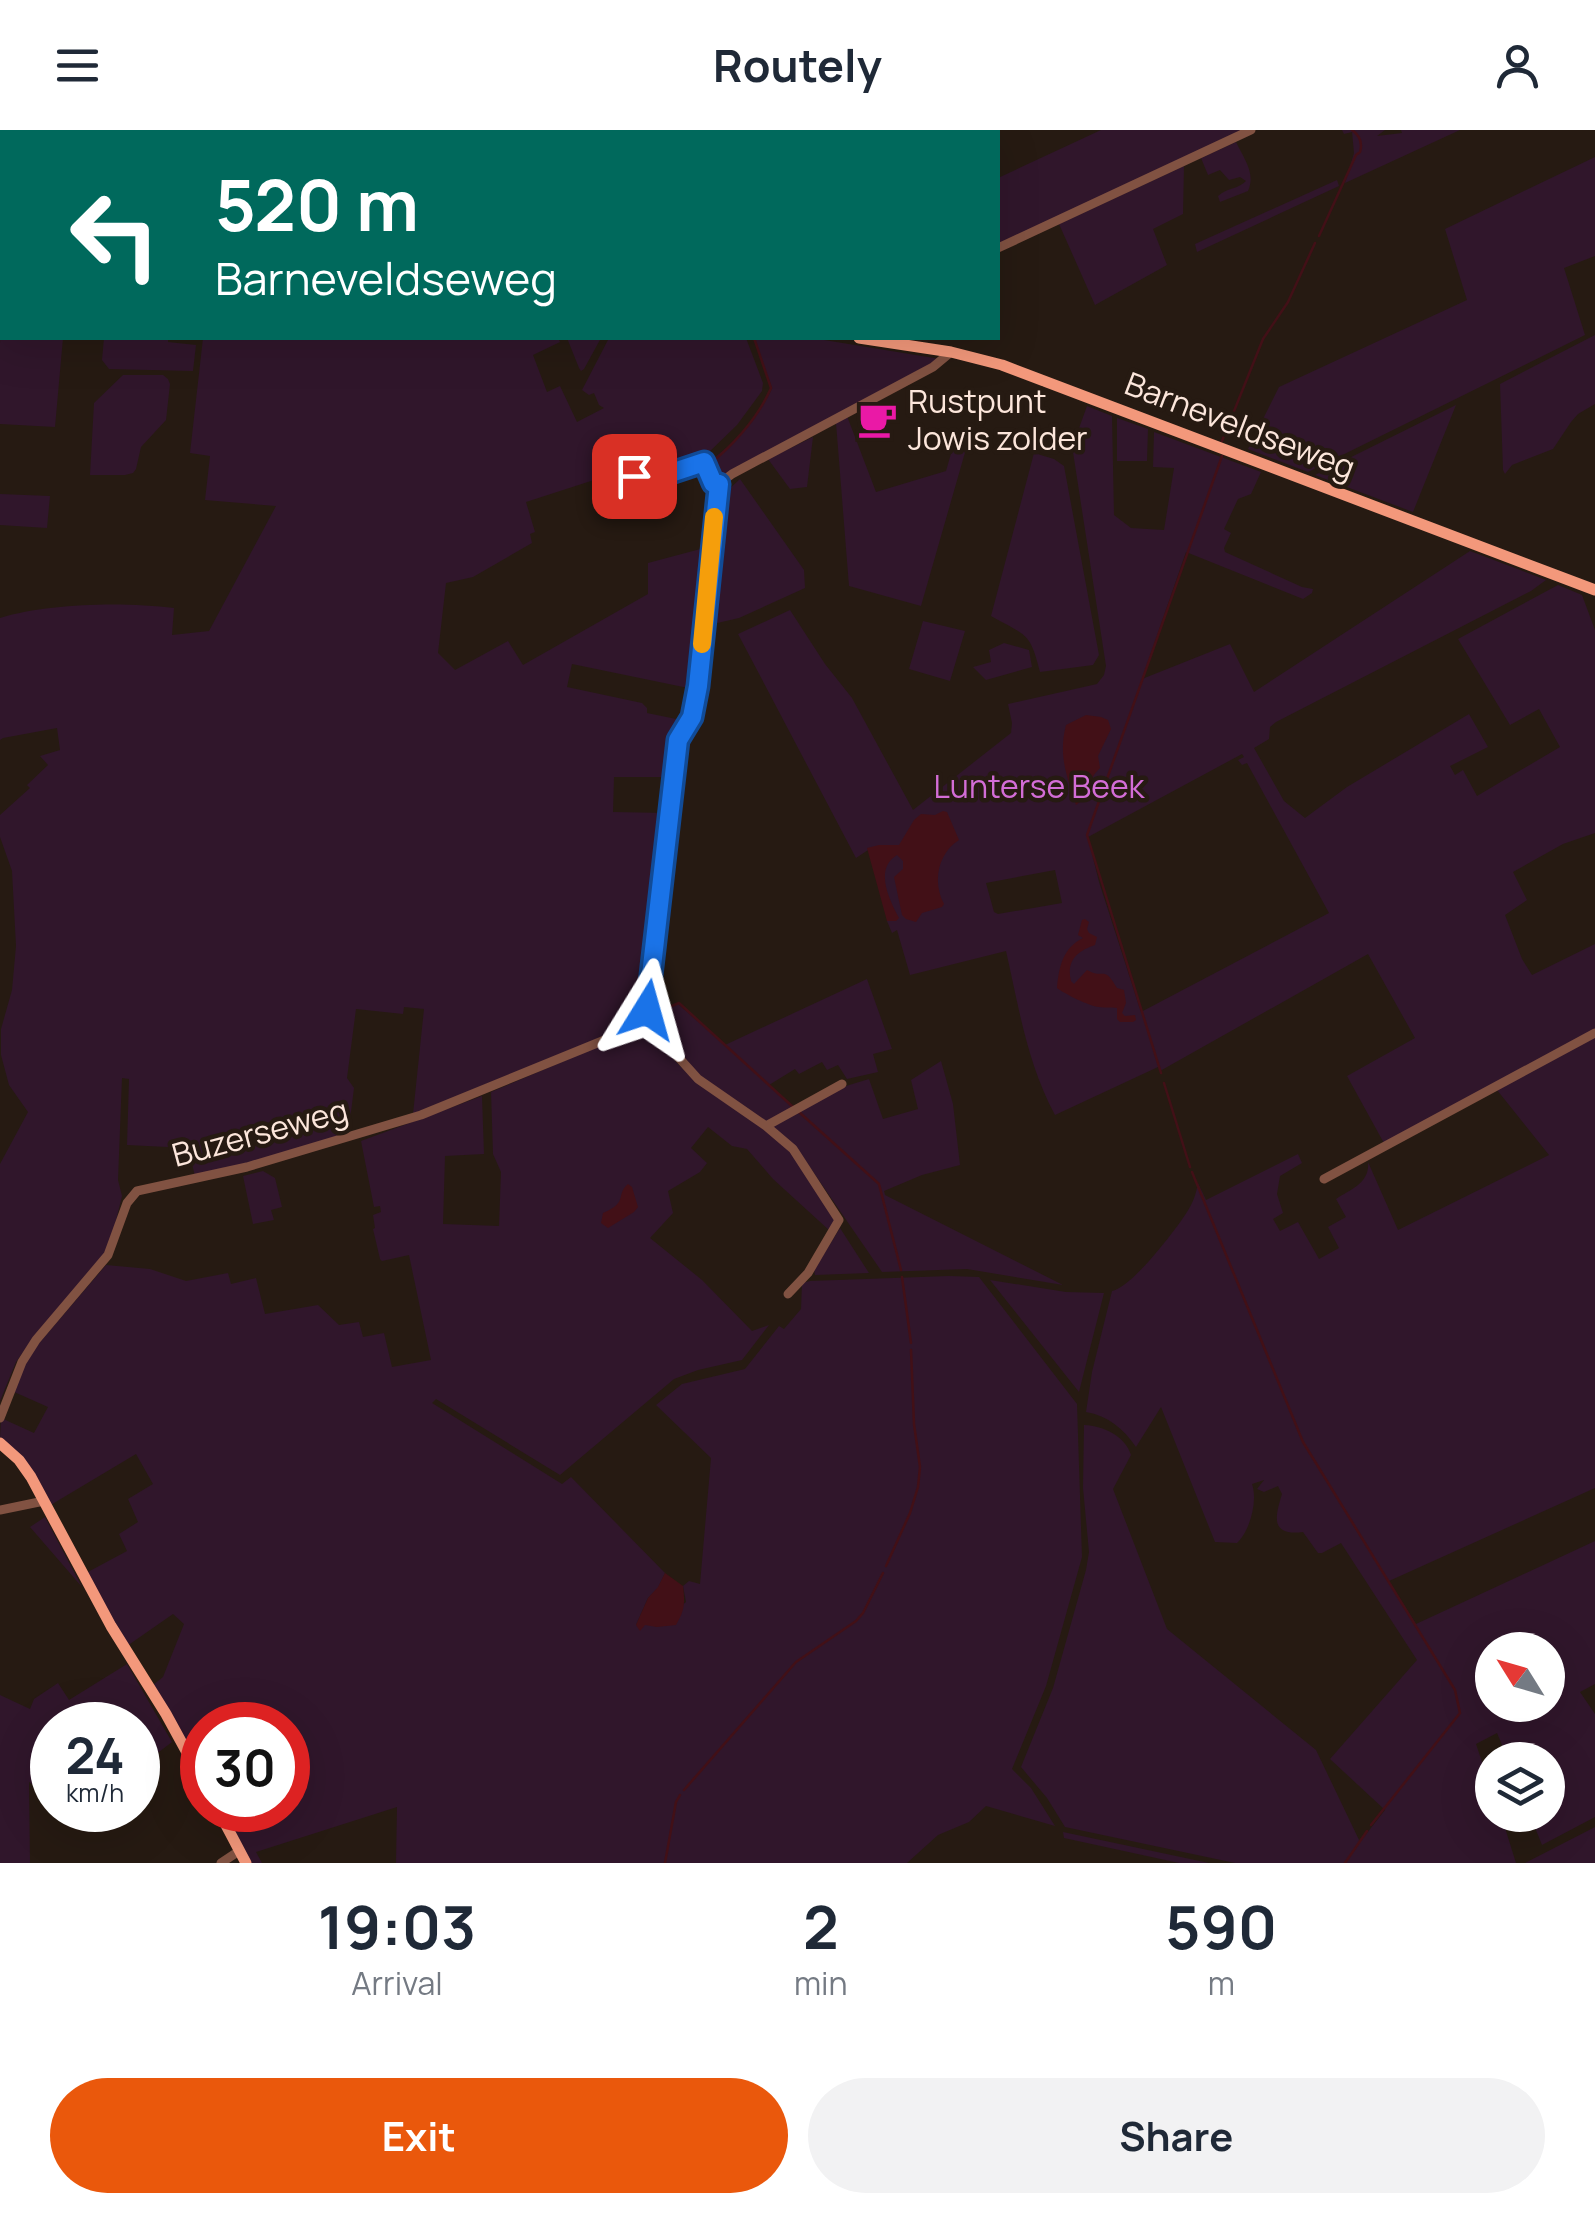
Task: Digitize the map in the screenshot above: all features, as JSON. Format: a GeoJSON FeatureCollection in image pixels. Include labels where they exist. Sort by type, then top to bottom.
{"type":"FeatureCollection","features":[{"type":"Feature","properties":{"kind":"main road","name":"Barneveldseweg"},"geometry":{"type":"LineString","coordinates":[[872,340],[951,352],[1002,366],[1595,590]]}},
{"type":"Feature","properties":{"kind":"main road"},"geometry":{"type":"LineString","coordinates":[[0,1443],[18,1460],[44,1501],[180,1740]]}},
{"type":"Feature","properties":{"kind":"main road"},"geometry":{"type":"LineString","coordinates":[[229,1832],[242,1857]]}},
{"type":"Feature","properties":{"kind":"street"},"geometry":{"type":"LineString","coordinates":[[1000,247],[1252,130]]}},
{"type":"Feature","properties":{"kind":"street"},"geometry":{"type":"LineString","coordinates":[[788,1294],[808,1274],[839,1220],[793,1149],[698,1079],[643,1018],[650,998],[678,740],[692,717],[698,686],[719,484],[934,367],[951,352]]}},
{"type":"Feature","properties":{"kind":"street"},"geometry":{"type":"LineString","coordinates":[[634,476],[659,477],[704,462],[713,483],[719,484]]}},
{"type":"Feature","properties":{"kind":"street","name":"Buzerseweg"},"geometry":{"type":"LineString","coordinates":[[0,1418],[22,1362],[108,1255],[127,1203],[137,1191],[247,1167],[420,1115],[612,1037],[643,1018]]}},
{"type":"Feature","properties":{"kind":"street"},"geometry":{"type":"LineString","coordinates":[[1324,1179],[1595,1033]]}},
{"type":"Feature","properties":{"kind":"street"},"geometry":{"type":"LineString","coordinates":[[766,1126],[842,1084]]}},
{"type":"Feature","properties":{"kind":"street"},"geometry":{"type":"LineString","coordinates":[[0,1510],[44,1501]]}},
{"type":"Feature","properties":{"kind":"street"},"geometry":{"type":"LineString","coordinates":[[221,1863],[242,1857]]}},
{"type":"Feature","properties":{"kind":"green space"},"geometry":{"type":"Polygon","coordinates":[[[1101,130],[1244,130],[1000,244],[1000,177],[1101,130]]]}},
{"type":"Feature","properties":{"kind":"green space"},"geometry":{"type":"Polygon","coordinates":[[[1342,130],[1385,130],[1377,136],[1402,133],[1401,130],[1460,130],[1345,183],[1354,153],[1352,132],[1344,134],[1342,130]]]}},
{"type":"Feature","properties":{"kind":"green space"},"geometry":{"type":"Polygon","coordinates":[[[1236,142],[1248,166],[1250,184],[1248,191],[1220,202],[1221,193],[1246,181],[1240,177],[1229,180],[1220,170],[1208,175],[1201,158],[1236,142]]]}},
{"type":"Feature","properties":{"kind":"green space"},"geometry":{"type":"Polygon","coordinates":[[[1595,157],[1595,256],[1564,268],[1585,335],[1308,472],[1248,449],[1279,387],[1467,300],[1445,229],[1595,157]]]}},
{"type":"Feature","properties":{"kind":"green space"},"geometry":{"type":"Polygon","coordinates":[[[1184,166],[1183,214],[1153,229],[1167,265],[1095,305],[1059,224],[1184,166]]]}},
{"type":"Feature","properties":{"kind":"green space"},"geometry":{"type":"Polygon","coordinates":[[[1337,180],[1339,186],[1197,252],[1195,244],[1337,180]]]}},
{"type":"Feature","properties":{"kind":"green space"},"geometry":{"type":"Polygon","coordinates":[[[1595,335],[1595,404],[1578,414],[1553,449],[1512,465],[1505,474],[1500,384],[1595,335]]]}},
{"type":"Feature","properties":{"kind":"green space"},"geometry":{"type":"Polygon","coordinates":[[[63,340],[55,427],[0,424],[0,343],[63,340]]]}},
{"type":"Feature","properties":{"kind":"green space"},"geometry":{"type":"Polygon","coordinates":[[[104,340],[168,340],[196,345],[193,371],[109,369],[102,360],[104,340]]]}},
{"type":"Feature","properties":{"kind":"green space"},"geometry":{"type":"Polygon","coordinates":[[[203,340],[559,340],[533,355],[547,392],[560,386],[577,422],[604,408],[594,393],[589,395],[582,390],[608,340],[747,340],[763,383],[762,391],[737,425],[706,455],[683,466],[649,472],[628,469],[526,502],[535,532],[530,534],[532,543],[473,577],[446,583],[438,653],[455,670],[508,641],[523,665],[648,594],[648,563],[708,547],[693,689],[572,664],[567,687],[642,703],[647,713],[686,721],[671,777],[614,777],[613,812],[667,813],[644,1007],[633,1024],[413,1114],[424,1009],[404,1007],[403,1014],[356,1009],[347,1078],[354,1088],[348,1136],[297,1153],[195,1176],[188,1148],[127,1145],[129,1079],[122,1078],[118,1180],[122,1196],[108,1253],[31,1341],[16,1362],[0,1401],[0,1164],[28,1112],[9,1085],[1,1055],[1,1029],[12,990],[16,946],[12,871],[0,837],[0,815],[48,765],[40,756],[60,750],[57,728],[0,740],[0,618],[63,607],[154,606],[174,608],[172,635],[209,631],[276,506],[205,500],[210,456],[190,453],[203,340]]]}},
{"type":"Feature","properties":{"kind":"green space"},"geometry":{"type":"Polygon","coordinates":[[[568,340],[600,340],[584,369],[579,368],[568,340]]]}},
{"type":"Feature","properties":{"kind":"green space"},"geometry":{"type":"Polygon","coordinates":[[[755,340],[824,340],[940,359],[714,480],[707,463],[745,430],[772,388],[755,340]]]}},
{"type":"Feature","properties":{"kind":"green space"},"geometry":{"type":"Polygon","coordinates":[[[123,375],[163,375],[168,379],[166,420],[141,447],[133,473],[90,475],[94,403],[123,375]]]}},
{"type":"Feature","properties":{"kind":"green space"},"geometry":{"type":"Polygon","coordinates":[[[1456,405],[1413,512],[1315,475],[1456,405]]]}},
{"type":"Feature","properties":{"kind":"green space","name":"Lunterse Beek"},"geometry":{"type":"Polygon","coordinates":[[[1087,406],[1112,416],[1114,515],[1131,528],[1164,530],[1174,468],[1153,467],[1154,432],[1261,472],[1251,494],[1238,499],[1224,529],[1231,533],[1225,552],[1313,589],[1303,599],[1186,552],[1142,679],[1230,644],[1254,692],[1470,551],[1546,580],[1270,727],[1269,739],[1254,748],[1284,801],[1305,818],[1347,787],[1469,714],[1488,747],[1450,766],[1455,775],[1463,770],[1477,796],[1560,747],[1539,709],[1510,725],[1458,639],[1558,585],[1582,595],[1595,630],[1595,833],[1563,844],[1513,872],[1527,900],[1505,915],[1532,975],[1595,944],[1595,1031],[1385,1145],[1347,1076],[1415,1038],[1368,954],[1160,1071],[1158,1067],[1055,1115],[1031,1055],[1006,951],[910,975],[897,930],[892,933],[887,921],[893,921],[871,848],[856,858],[738,634],[790,610],[852,698],[913,810],[1011,733],[1008,704],[1097,684],[1104,675],[1106,666],[1074,442],[1087,406]],[[1242,754],[1088,837],[1141,1012],[1329,913],[1247,763],[1242,765],[1238,760],[1244,757],[1242,754]],[[1055,870],[986,883],[994,912],[1062,903],[1055,870]]]}},
{"type":"Feature","properties":{"kind":"green space"},"geometry":{"type":"Polygon","coordinates":[[[847,416],[876,492],[946,471],[954,443],[966,449],[921,606],[849,586],[836,423],[847,416]]]}},
{"type":"Feature","properties":{"kind":"green space"},"geometry":{"type":"Polygon","coordinates":[[[1117,418],[1148,429],[1147,461],[1117,461],[1117,418]]]}},
{"type":"Feature","properties":{"kind":"green space"},"geometry":{"type":"Polygon","coordinates":[[[813,437],[807,487],[790,489],[768,459],[813,437]]]}},
{"type":"Feature","properties":{"kind":"green space"},"geometry":{"type":"Polygon","coordinates":[[[1034,453],[1064,466],[1099,655],[1093,665],[1040,672],[1025,636],[991,616],[1034,453]]]}},
{"type":"Feature","properties":{"kind":"green space"},"geometry":{"type":"Polygon","coordinates":[[[740,479],[804,570],[805,588],[739,618],[713,624],[726,492],[740,479]]]}},
{"type":"Feature","properties":{"kind":"green space"},"geometry":{"type":"Polygon","coordinates":[[[0,494],[50,496],[47,528],[0,525],[0,494]]]}},
{"type":"Feature","properties":{"kind":"green space"},"geometry":{"type":"Polygon","coordinates":[[[923,621],[965,631],[950,681],[909,669],[923,621]]]}},
{"type":"Feature","properties":{"kind":"green space"},"geometry":{"type":"Polygon","coordinates":[[[1004,643],[1029,650],[1032,667],[986,680],[973,667],[991,662],[989,650],[1004,643]]]}},
{"type":"Feature","properties":{"kind":"green space"},"geometry":{"type":"Polygon","coordinates":[[[867,979],[892,1049],[873,1054],[878,1072],[847,1079],[838,1065],[827,1070],[822,1062],[799,1074],[795,1069],[769,1085],[795,1107],[767,1122],[706,1083],[647,1017],[677,1003],[725,1045],[867,979]]]}},
{"type":"Feature","properties":{"kind":"green space"},"geometry":{"type":"Polygon","coordinates":[[[643,1023],[697,1082],[775,1136],[792,1153],[836,1222],[830,1231],[773,1179],[747,1149],[732,1146],[708,1127],[691,1148],[707,1163],[700,1172],[668,1191],[673,1213],[650,1238],[702,1280],[752,1331],[769,1325],[742,1360],[674,1379],[560,1475],[436,1399],[432,1403],[562,1484],[571,1477],[665,1573],[636,1625],[657,1627],[686,1602],[683,1586],[689,1581],[700,1584],[711,1458],[656,1405],[682,1384],[745,1369],[779,1326],[784,1329],[801,1309],[802,1283],[979,1277],[1077,1404],[1082,1557],[1046,1686],[1012,1769],[1031,1788],[1055,1826],[986,1806],[969,1822],[938,1835],[907,1863],[396,1863],[397,1807],[256,1852],[262,1863],[250,1863],[233,1832],[310,1832],[310,1702],[180,1702],[180,1735],[153,1685],[163,1677],[184,1624],[173,1614],[127,1646],[86,1573],[127,1551],[119,1534],[138,1522],[128,1499],[153,1484],[136,1454],[49,1506],[0,1438],[1,1418],[34,1433],[48,1407],[12,1391],[28,1356],[106,1265],[150,1269],[186,1281],[228,1273],[231,1284],[256,1278],[265,1314],[318,1305],[339,1325],[359,1322],[363,1337],[384,1333],[392,1367],[431,1360],[409,1255],[380,1259],[373,1215],[381,1212],[380,1206],[374,1207],[361,1141],[482,1096],[484,1154],[445,1156],[443,1224],[499,1226],[501,1172],[493,1154],[491,1092],[630,1033],[643,1023]]]}},
{"type":"Feature","properties":{"kind":"green space"},"geometry":{"type":"Polygon","coordinates":[[[1595,1036],[1595,1488],[1389,1581],[1416,1624],[1595,1541],[1595,1684],[1580,1692],[1595,1714],[1595,1817],[1542,1845],[1537,1832],[1565,1832],[1565,1742],[1501,1742],[1497,1733],[1475,1742],[1475,1832],[1506,1832],[1516,1863],[1235,1863],[1065,1827],[1021,1767],[1053,1688],[1086,1570],[1089,1552],[1083,1488],[1084,1425],[1113,1433],[1131,1455],[1113,1489],[1167,1629],[1316,1750],[1360,1842],[1385,1810],[1330,1759],[1417,1660],[1341,1543],[1318,1553],[1303,1532],[1280,1528],[1277,1517],[1282,1494],[1278,1486],[1264,1492],[1257,1489],[1264,1480],[1252,1484],[1253,1507],[1242,1538],[1237,1543],[1215,1542],[1161,1407],[1136,1447],[1114,1424],[1086,1412],[1112,1291],[1130,1280],[1163,1245],[1189,1209],[1198,1183],[1206,1200],[1298,1154],[1302,1163],[1280,1176],[1277,1194],[1283,1213],[1273,1219],[1280,1231],[1298,1222],[1319,1259],[1339,1248],[1328,1227],[1346,1217],[1336,1199],[1363,1180],[1368,1162],[1398,1230],[1549,1155],[1497,1090],[1595,1036]]]}},
{"type":"Feature","properties":{"kind":"green space"},"geometry":{"type":"Polygon","coordinates":[[[941,1061],[953,1104],[960,1165],[922,1175],[884,1191],[885,1195],[1063,1285],[967,1269],[882,1272],[796,1147],[772,1127],[846,1086],[869,1079],[883,1119],[918,1109],[911,1080],[941,1061]]]}},
{"type":"Feature","properties":{"kind":"green space"},"geometry":{"type":"Polygon","coordinates":[[[263,1171],[275,1178],[282,1207],[271,1210],[274,1220],[253,1224],[243,1176],[263,1171]]]}},
{"type":"Feature","properties":{"kind":"green space"},"geometry":{"type":"Polygon","coordinates":[[[840,1228],[869,1273],[815,1275],[814,1270],[840,1228]]]}},
{"type":"Feature","properties":{"kind":"green space"},"geometry":{"type":"Polygon","coordinates":[[[990,1280],[1066,1292],[1104,1293],[1079,1392],[990,1280]]]}},
{"type":"Feature","properties":{"kind":"green space"},"geometry":{"type":"Polygon","coordinates":[[[45,1517],[82,1587],[30,1527],[45,1517]]]}},
{"type":"Feature","properties":{"kind":"green space"},"geometry":{"type":"Polygon","coordinates":[[[127,1664],[149,1702],[33,1702],[58,1683],[69,1700],[127,1664]]]}},
{"type":"Feature","properties":{"kind":"green space"},"geometry":{"type":"Polygon","coordinates":[[[0,1695],[30,1709],[30,1863],[0,1863],[0,1695]]]}},
{"type":"Feature","properties":{"kind":"green space"},"geometry":{"type":"Polygon","coordinates":[[[160,1721],[172,1742],[160,1751],[160,1721]]]}},
{"type":"Feature","properties":{"kind":"green space"},"geometry":{"type":"Polygon","coordinates":[[[1595,1827],[1595,1863],[1525,1863],[1595,1827]]]}},
{"type":"Feature","properties":{"kind":"green space"},"geometry":{"type":"Polygon","coordinates":[[[1063,1832],[1209,1863],[1179,1863],[1064,1838],[1063,1832]]]}},
{"type":"Feature","properties":{"kind":"shaded area"},"geometry":{"type":"Polygon","coordinates":[[[1086,715],[1108,720],[1111,729],[1098,756],[1100,768],[1076,805],[1065,766],[1064,736],[1066,725],[1086,715]]]}},
{"type":"Feature","properties":{"kind":"shaded area"},"geometry":{"type":"Polygon","coordinates":[[[947,812],[959,840],[946,852],[939,869],[938,887],[944,904],[922,913],[916,922],[902,915],[894,877],[903,869],[903,861],[897,855],[886,868],[885,876],[899,918],[887,921],[867,848],[899,845],[921,814],[947,812]]]}},
{"type":"Feature","properties":{"kind":"shaded area"},"geometry":{"type":"Polygon","coordinates":[[[1085,919],[1089,922],[1089,933],[1097,937],[1095,945],[1074,958],[1071,981],[1074,984],[1087,970],[1106,974],[1117,988],[1124,990],[1126,1003],[1122,1013],[1135,1015],[1133,1022],[1120,1022],[1117,1008],[1089,1004],[1057,988],[1063,958],[1083,938],[1078,935],[1085,919]]]}},
{"type":"Feature","properties":{"kind":"shaded area"},"geometry":{"type":"Polygon","coordinates":[[[628,1184],[638,1207],[608,1228],[601,1223],[603,1213],[619,1202],[628,1184]]]}},
{"type":"Feature","properties":{"kind":"shaded area"},"geometry":{"type":"Polygon","coordinates":[[[665,1573],[683,1586],[681,1615],[676,1625],[645,1625],[640,1631],[636,1625],[665,1573]]]}},
{"type":"Feature","properties":{"kind":"waterway"},"geometry":{"type":"LineString","coordinates":[[1319,236],[1360,152],[1360,139],[1352,130]]}},
{"type":"Feature","properties":{"kind":"waterway"},"geometry":{"type":"LineString","coordinates":[[1222,441],[1263,339],[1288,302],[1315,243]]}},
{"type":"Feature","properties":{"kind":"waterway"},"geometry":{"type":"LineString","coordinates":[[710,464],[745,429],[771,388],[755,340]]}},
{"type":"Feature","properties":{"kind":"waterway"},"geometry":{"type":"LineString","coordinates":[[1161,1073],[1087,835],[1222,456]]}},
{"type":"Feature","properties":{"kind":"waterway"},"geometry":{"type":"LineString","coordinates":[[709,527],[710,487]]}},
{"type":"Feature","properties":{"kind":"waterway"},"geometry":{"type":"LineString","coordinates":[[691,700],[708,542]]}},
{"type":"Feature","properties":{"kind":"waterway"},"geometry":{"type":"LineString","coordinates":[[664,910],[682,751],[693,725]]}},
{"type":"Feature","properties":{"kind":"waterway"},"geometry":{"type":"LineString","coordinates":[[654,998],[652,1014],[679,1003],[793,1107]]}},
{"type":"Feature","properties":{"kind":"waterway"},"geometry":{"type":"LineString","coordinates":[[1164,1083],[1190,1167]]}},
{"type":"Feature","properties":{"kind":"waterway"},"geometry":{"type":"LineString","coordinates":[[799,1112],[879,1184],[901,1270]]}},
{"type":"Feature","properties":{"kind":"waterway"},"geometry":{"type":"LineString","coordinates":[[1192,1172],[1303,1442],[1455,1690],[1460,1713],[1371,1825]]}},
{"type":"Feature","properties":{"kind":"waterway"},"geometry":{"type":"LineString","coordinates":[[902,1277],[911,1343]]}},
{"type":"Feature","properties":{"kind":"waterway"},"geometry":{"type":"LineString","coordinates":[[886,1566],[918,1487],[920,1467],[911,1350]]}},
{"type":"Feature","properties":{"kind":"waterway"},"geometry":{"type":"LineString","coordinates":[[684,1790],[796,1662],[856,1621],[883,1573]]}},
{"type":"Feature","properties":{"kind":"waterway"},"geometry":{"type":"LineString","coordinates":[[665,1863],[680,1795]]}},
{"type":"Feature","properties":{"kind":"waterway"},"geometry":{"type":"LineString","coordinates":[[1345,1863],[1367,1831]]}},
{"type":"Feature","properties":{"kind":"slow traffic"},"geometry":{"type":"LineString","coordinates":[[702,644],[714,517]]}},
{"type":"Feature","properties":{"kind":"place","name":"Rustpunt Jowis zolder"},"geometry":{"type":"Point","coordinates":[878,420]}},
{"type":"Feature","properties":{"kind":"route"},"geometry":{"type":"LineString","coordinates":[[634,476],[659,477],[704,462],[713,483],[719,484],[698,686],[692,717],[678,740],[647,1010]]}}]}
